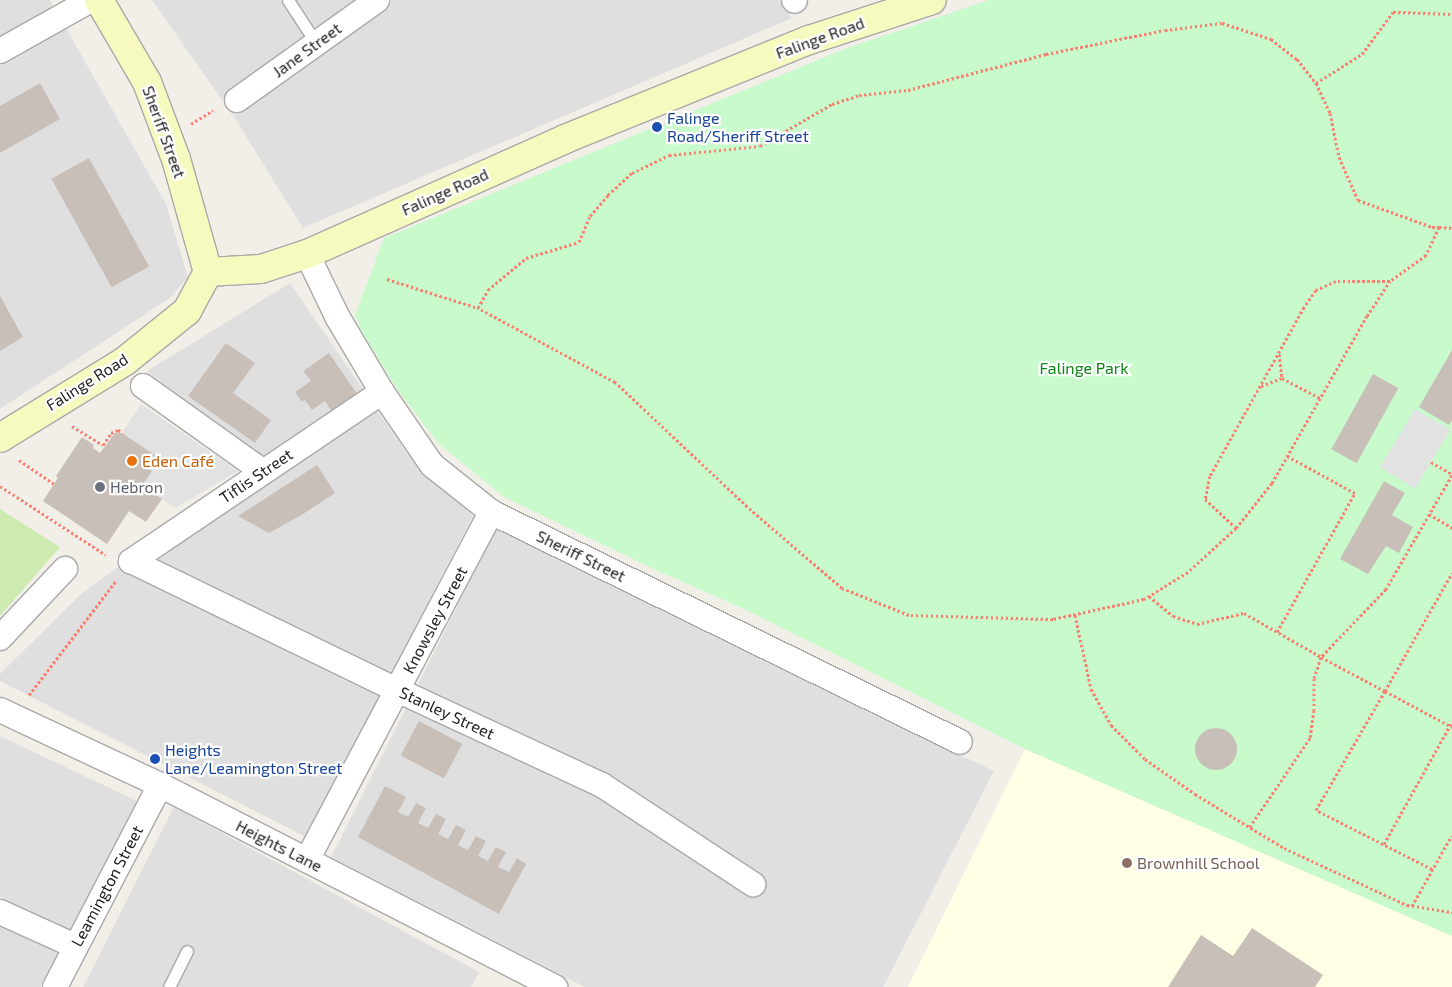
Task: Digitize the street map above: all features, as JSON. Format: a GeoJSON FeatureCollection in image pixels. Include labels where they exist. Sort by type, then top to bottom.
{"type":"FeatureCollection","features":[{"type":"Feature","properties":{"kind":"main road","name":"Sheriff Street"},"geometry":{"type":"LineString","coordinates":[[99,0],[147,82],[169,140],[208,272]]}},
{"type":"Feature","properties":{"kind":"main road","name":"Falinge Road"},"geometry":{"type":"LineString","coordinates":[[0,438],[125,361],[187,310],[208,272],[261,269],[307,254],[565,139],[800,44],[932,0]]}},
{"type":"Feature","properties":{"kind":"street"},"geometry":{"type":"LineString","coordinates":[[0,50],[91,0]]}},
{"type":"Feature","properties":{"kind":"street","name":"Jane Street"},"geometry":{"type":"LineString","coordinates":[[237,100],[377,0]]}},
{"type":"Feature","properties":{"kind":"street","name":"Sheriff Street"},"geometry":{"type":"LineString","coordinates":[[307,254],[338,318],[382,392],[432,465],[492,512],[960,742]]}},
{"type":"Feature","properties":{"kind":"street"},"geometry":{"type":"LineString","coordinates":[[143,386],[262,471]]}},
{"type":"Feature","properties":{"kind":"street","name":"Tiflis Street"},"geometry":{"type":"LineString","coordinates":[[131,561],[382,392]]}},
{"type":"Feature","properties":{"kind":"street","name":"Knowsley Street"},"geometry":{"type":"LineString","coordinates":[[307,860],[492,512]]}},
{"type":"Feature","properties":{"kind":"street","name":"Stanley Street"},"geometry":{"type":"LineString","coordinates":[[131,561],[397,690],[602,786],[753,884]]}},
{"type":"Feature","properties":{"kind":"street"},"geometry":{"type":"LineString","coordinates":[[0,638],[65,568]]}},
{"type":"Feature","properties":{"kind":"street","name":"Heights Lane"},"geometry":{"type":"LineString","coordinates":[[7,713],[160,785],[555,987]]}},
{"type":"Feature","properties":{"kind":"street","name":"Leamington Street"},"geometry":{"type":"LineString","coordinates":[[55,987],[160,785]]}},
{"type":"Feature","properties":{"kind":"street"},"geometry":{"type":"LineString","coordinates":[[0,912],[75,946]]}},
{"type":"Feature","properties":{"kind":"lane"},"geometry":{"type":"LineString","coordinates":[[288,0],[316,43]]}},
{"type":"Feature","properties":{"kind":"lane"},"geometry":{"type":"LineString","coordinates":[[169,987],[187,951]]}},
{"type":"Feature","properties":{"kind":"path"},"geometry":{"type":"LineString","coordinates":[[1316,83],[1362,54],[1394,12],[1452,14]]}},
{"type":"Feature","properties":{"kind":"path"},"geometry":{"type":"LineString","coordinates":[[478,308],[488,290],[526,258],[579,242],[590,216],[608,195],[632,173],[669,155],[760,146],[832,104],[860,95],[908,90],[1046,54],[1165,30],[1222,23],[1271,39],[1297,59],[1316,83],[1330,112],[1340,157],[1358,200],[1432,227],[1452,228]]}},
{"type":"Feature","properties":{"kind":"path"},"geometry":{"type":"LineString","coordinates":[[169,140],[218,106],[237,100]]}},
{"type":"Feature","properties":{"kind":"path"},"geometry":{"type":"LineString","coordinates":[[387,279],[478,308],[615,382],[751,510],[842,588],[909,615],[1053,619],[1149,596],[1188,572],[1236,528],[1272,483],[1367,316],[1390,281],[1426,255],[1440,227]]}},
{"type":"Feature","properties":{"kind":"path"},"geometry":{"type":"LineString","coordinates":[[1236,528],[1205,500],[1210,476],[1304,307],[1316,290],[1336,281],[1390,281]]}},
{"type":"Feature","properties":{"kind":"path"},"geometry":{"type":"LineString","coordinates":[[1279,352],[1282,378]]}},
{"type":"Feature","properties":{"kind":"path"},"geometry":{"type":"LineString","coordinates":[[1260,386],[1282,378],[1320,398]]}},
{"type":"Feature","properties":{"kind":"path"},"geometry":{"type":"LineString","coordinates":[[69,424],[103,446],[114,431],[122,432]]}},
{"type":"Feature","properties":{"kind":"path"},"geometry":{"type":"LineString","coordinates":[[1277,632],[1355,493],[1287,456]]}},
{"type":"Feature","properties":{"kind":"path"},"geometry":{"type":"LineString","coordinates":[[19,460],[54,484]]}},
{"type":"Feature","properties":{"kind":"path"},"geometry":{"type":"LineString","coordinates":[[1249,828],[1310,738],[1314,710],[1314,678],[1321,657],[1386,589],[1452,475],[1431,462]]}},
{"type":"Feature","properties":{"kind":"path"},"geometry":{"type":"LineString","coordinates":[[0,486],[112,558],[131,561]]}},
{"type":"Feature","properties":{"kind":"path"},"geometry":{"type":"LineString","coordinates":[[1429,514],[1452,528]]}},
{"type":"Feature","properties":{"kind":"path"},"geometry":{"type":"LineString","coordinates":[[7,713],[131,561]]}},
{"type":"Feature","properties":{"kind":"path"},"geometry":{"type":"LineString","coordinates":[[1432,869],[1316,810],[1452,572]]}},
{"type":"Feature","properties":{"kind":"path"},"geometry":{"type":"LineString","coordinates":[[1149,596],[1173,616],[1197,624],[1244,613],[1321,657],[1451,725],[1383,844]]}},
{"type":"Feature","properties":{"kind":"path"},"geometry":{"type":"LineString","coordinates":[[1075,615],[1091,689],[1111,725],[1145,759],[1249,828],[1284,848],[1412,906],[1452,912]]}},
{"type":"Feature","properties":{"kind":"path"},"geometry":{"type":"LineString","coordinates":[[1412,906],[1452,835]]}},
{"type":"Feature","properties":{"kind":"shaded area"},"geometry":{"type":"Polygon","coordinates":[[[0,0],[50,0],[166,204],[188,277],[170,298],[0,409],[0,0]]]}},
{"type":"Feature","properties":{"kind":"shaded area"},"geometry":{"type":"Polygon","coordinates":[[[152,0],[778,0],[792,18],[303,228],[236,120],[152,0]]]}},
{"type":"Feature","properties":{"kind":"shaded area"},"geometry":{"type":"Polygon","coordinates":[[[290,283],[408,455],[473,516],[306,837],[0,681],[0,674],[81,594],[264,461],[147,371],[290,283]]]}},
{"type":"Feature","properties":{"kind":"shaded area"},"geometry":{"type":"Polygon","coordinates":[[[141,404],[238,471],[176,508],[146,489],[144,483],[152,471],[147,467],[155,455],[122,433],[141,404]]]}},
{"type":"Feature","properties":{"kind":"shaded area"},"geometry":{"type":"Polygon","coordinates":[[[1415,409],[1450,430],[1415,488],[1380,467],[1415,409]]]}},
{"type":"Feature","properties":{"kind":"shaded area"},"geometry":{"type":"Polygon","coordinates":[[[498,525],[858,707],[994,771],[883,987],[585,987],[331,857],[498,525]]]}},
{"type":"Feature","properties":{"kind":"shaded area"},"geometry":{"type":"Polygon","coordinates":[[[0,736],[137,801],[40,987],[0,987],[0,736]]]}},
{"type":"Feature","properties":{"kind":"shaded area","name":"Brownhill School"},"geometry":{"type":"Polygon","coordinates":[[[1025,749],[1452,936],[1452,987],[908,987],[1025,749]]]}},
{"type":"Feature","properties":{"kind":"shaded area"},"geometry":{"type":"Polygon","coordinates":[[[174,807],[479,972],[471,987],[83,987],[174,807]]]}},
{"type":"Feature","properties":{"kind":"green space","name":"Falinge Park"},"geometry":{"type":"Polygon","coordinates":[[[989,0],[1452,0],[1452,936],[1025,749],[744,609],[658,571],[504,497],[438,443],[397,389],[360,328],[355,315],[384,238],[847,48],[989,0]]]}},
{"type":"Feature","properties":{"kind":"green space"},"geometry":{"type":"Polygon","coordinates":[[[0,509],[60,547],[0,616],[0,509]]]}},
{"type":"Feature","properties":{"kind":"building"},"geometry":{"type":"Polygon","coordinates":[[[40,83],[60,119],[0,153],[0,106],[40,83]]]}},
{"type":"Feature","properties":{"kind":"building"},"geometry":{"type":"Polygon","coordinates":[[[89,158],[149,266],[112,287],[51,179],[89,158]]]}},
{"type":"Feature","properties":{"kind":"building"},"geometry":{"type":"Polygon","coordinates":[[[0,296],[23,337],[0,351],[0,296]]]}},
{"type":"Feature","properties":{"kind":"building"},"geometry":{"type":"Polygon","coordinates":[[[226,343],[255,363],[233,393],[271,420],[255,443],[188,396],[226,343]]]}},
{"type":"Feature","properties":{"kind":"building"},"geometry":{"type":"Polygon","coordinates":[[[1452,350],[1452,420],[1449,425],[1419,407],[1452,350]]]}},
{"type":"Feature","properties":{"kind":"building"},"geometry":{"type":"Polygon","coordinates":[[[329,353],[357,394],[332,412],[325,401],[312,410],[305,400],[302,402],[295,392],[311,381],[303,371],[329,353]]]}},
{"type":"Feature","properties":{"kind":"building"},"geometry":{"type":"Polygon","coordinates":[[[1373,374],[1398,388],[1357,463],[1331,449],[1373,374]]]}},
{"type":"Feature","properties":{"kind":"building","name":"Hebron"},"geometry":{"type":"Polygon","coordinates":[[[115,433],[122,433],[155,455],[147,467],[152,471],[144,483],[148,486],[146,489],[162,499],[146,522],[129,511],[107,544],[43,501],[58,478],[56,476],[82,437],[94,445],[93,448],[100,453],[115,433]]]}},
{"type":"Feature","properties":{"kind":"building"},"geometry":{"type":"Polygon","coordinates":[[[317,465],[335,493],[303,514],[269,533],[238,516],[317,465]]]}},
{"type":"Feature","properties":{"kind":"building"},"geometry":{"type":"Polygon","coordinates":[[[1384,481],[1405,493],[1392,515],[1413,527],[1399,553],[1386,546],[1368,574],[1340,559],[1384,481]]]}},
{"type":"Feature","properties":{"kind":"building"},"geometry":{"type":"Polygon","coordinates":[[[419,721],[462,744],[444,778],[401,755],[419,721]]]}},
{"type":"Feature","properties":{"kind":"building"},"geometry":{"type":"Polygon","coordinates":[[[1220,728],[1228,731],[1234,737],[1237,749],[1234,761],[1228,767],[1212,770],[1204,767],[1198,761],[1195,745],[1198,737],[1204,731],[1220,728]]]}},
{"type":"Feature","properties":{"kind":"building"},"geometry":{"type":"Polygon","coordinates":[[[385,786],[406,797],[398,812],[408,817],[416,803],[426,808],[418,823],[428,828],[436,814],[446,819],[438,834],[448,839],[456,825],[466,830],[458,845],[468,850],[476,836],[486,841],[478,856],[488,861],[496,847],[506,852],[498,867],[509,872],[517,858],[526,864],[499,914],[358,837],[385,786]]]}},
{"type":"Feature","properties":{"kind":"building"},"geometry":{"type":"Polygon","coordinates":[[[1252,928],[1323,975],[1315,987],[1168,987],[1201,935],[1233,956],[1252,928]]]}},
{"type":"Feature","properties":{"kind":"place","name":"Falinge Road/Sheriff Street"},"geometry":{"type":"Point","coordinates":[657,127]}},
{"type":"Feature","properties":{"kind":"place","name":"Eden Café"},"geometry":{"type":"Point","coordinates":[132,461]}},
{"type":"Feature","properties":{"kind":"place","name":"Hebron"},"geometry":{"type":"Point","coordinates":[100,487]}},
{"type":"Feature","properties":{"kind":"place","name":"Heights Lane/Leamington Street"},"geometry":{"type":"Point","coordinates":[155,759]}},
{"type":"Feature","properties":{"kind":"place","name":"Brownhill School"},"geometry":{"type":"Point","coordinates":[1127,863]}}]}
